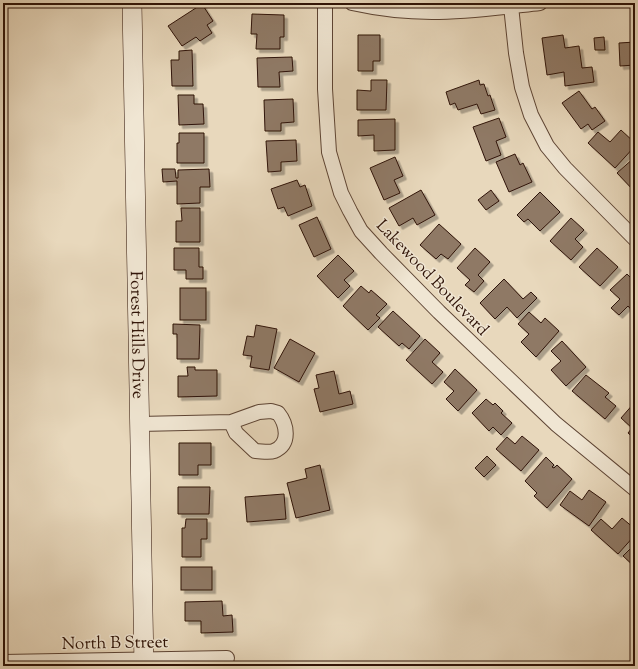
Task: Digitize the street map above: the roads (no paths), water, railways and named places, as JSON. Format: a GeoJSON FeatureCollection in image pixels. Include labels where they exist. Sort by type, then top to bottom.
{"type":"FeatureCollection","features":[{"type":"Feature","properties":{"kind":"street","name":"Forest Hills Drive"},"geometry":{"type":"LineString","coordinates":[[132,3],[144,663]]}},
{"type":"Feature","properties":{"kind":"street","name":"Lakewood Boulevard"},"geometry":{"type":"LineString","coordinates":[[325,3],[325,89],[329,152],[341,193],[361,231],[380,253],[438,312],[556,424],[635,489]]}},
{"type":"Feature","properties":{"kind":"street"},"geometry":{"type":"LineString","coordinates":[[352,3],[372,7],[433,12],[540,3]]}},
{"type":"Feature","properties":{"kind":"street"},"geometry":{"type":"LineString","coordinates":[[511,6],[516,53],[522,87],[531,115],[547,146],[570,174],[635,239]]}},
{"type":"Feature","properties":{"kind":"street"},"geometry":{"type":"LineString","coordinates":[[139,424],[231,422]]}},
{"type":"Feature","properties":{"kind":"street","name":"North B Street"},"geometry":{"type":"LineString","coordinates":[[3,662],[144,663],[227,658]]}}]}
